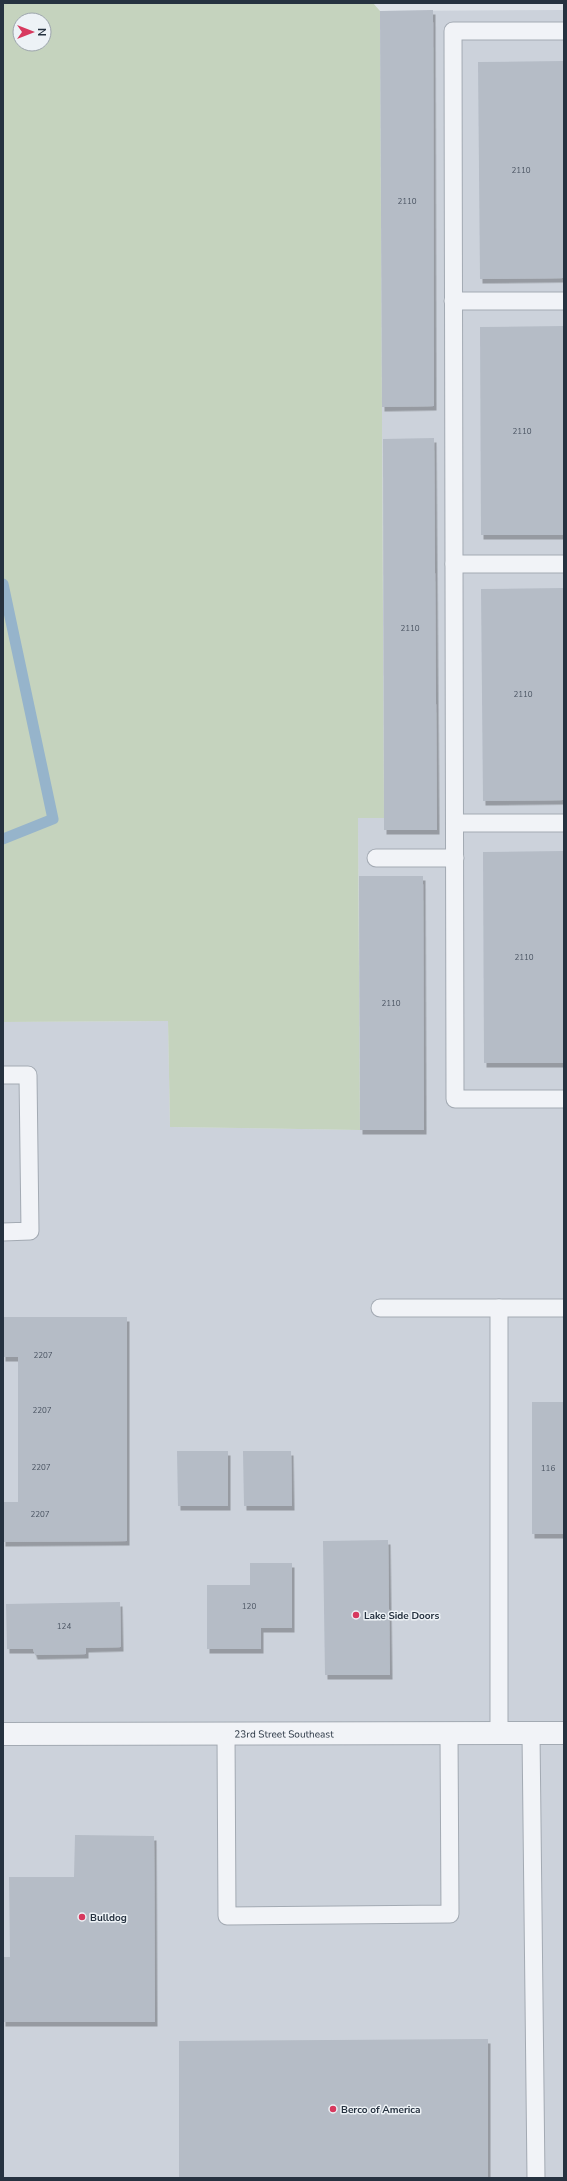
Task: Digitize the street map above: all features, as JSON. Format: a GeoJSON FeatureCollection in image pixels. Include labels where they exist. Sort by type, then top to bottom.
{"type":"FeatureCollection","features":[{"type":"Feature","properties":{"kind":"street","name":"23rd Street Southeast"},"geometry":{"type":"LineString","coordinates":[[3,1734],[564,1733]]}},
{"type":"Feature","properties":{"kind":"lane"},"geometry":{"type":"LineString","coordinates":[[564,31],[453,31],[455,1099],[564,1099]]}},
{"type":"Feature","properties":{"kind":"lane"},"geometry":{"type":"LineString","coordinates":[[453,301],[564,301]]}},
{"type":"Feature","properties":{"kind":"lane"},"geometry":{"type":"LineString","coordinates":[[454,564],[564,564]]}},
{"type":"Feature","properties":{"kind":"lane"},"geometry":{"type":"LineString","coordinates":[[455,823],[564,823]]}},
{"type":"Feature","properties":{"kind":"lane"},"geometry":{"type":"LineString","coordinates":[[376,858],[455,858]]}},
{"type":"Feature","properties":{"kind":"lane"},"geometry":{"type":"LineString","coordinates":[[3,1075],[28,1075],[30,1232],[3,1232]]}},
{"type":"Feature","properties":{"kind":"lane"},"geometry":{"type":"LineString","coordinates":[[380,1308],[564,1308]]}},
{"type":"Feature","properties":{"kind":"lane"},"geometry":{"type":"LineString","coordinates":[[499,1308],[499,1733]]}},
{"type":"Feature","properties":{"kind":"lane"},"geometry":{"type":"LineString","coordinates":[[226,1734],[227,1916],[450,1914],[449,1733]]}},
{"type":"Feature","properties":{"kind":"lane"},"geometry":{"type":"LineString","coordinates":[[531,1733],[536,2178]]}},
{"type":"Feature","properties":{"kind":"shaded area"},"geometry":{"type":"Polygon","coordinates":[[[564,10],[564,2178],[3,2178],[3,1022],[168,1021],[170,1127],[360,1130],[358,818],[384,818],[380,11],[564,10]]]}},
{"type":"Feature","properties":{"kind":"green space"},"geometry":{"type":"Polygon","coordinates":[[[3,3],[373,3],[380,11],[384,818],[358,818],[360,1130],[170,1127],[168,1021],[3,1022],[3,3]]]}},
{"type":"Feature","properties":{"kind":"building"},"geometry":{"type":"Polygon","coordinates":[[[433,10],[434,406],[382,407],[380,11],[433,10]]]}},
{"type":"Feature","properties":{"kind":"building"},"geometry":{"type":"Polygon","coordinates":[[[564,61],[564,278],[480,279],[478,62],[564,61]]]}},
{"type":"Feature","properties":{"kind":"building"},"geometry":{"type":"Polygon","coordinates":[[[564,326],[564,535],[481,535],[480,327],[564,326]]]}},
{"type":"Feature","properties":{"kind":"building"},"geometry":{"type":"Polygon","coordinates":[[[434,438],[437,830],[384,830],[383,439],[434,438]]]}},
{"type":"Feature","properties":{"kind":"building"},"geometry":{"type":"Polygon","coordinates":[[[564,588],[564,800],[483,801],[481,589],[564,588]]]}},
{"type":"Feature","properties":{"kind":"building"},"geometry":{"type":"Polygon","coordinates":[[[564,851],[564,1063],[484,1063],[483,852],[564,851]]]}},
{"type":"Feature","properties":{"kind":"building"},"geometry":{"type":"Polygon","coordinates":[[[359,876],[423,876],[424,1130],[360,1130],[359,876]]]}},
{"type":"Feature","properties":{"kind":"building"},"geometry":{"type":"Polygon","coordinates":[[[3,1317],[127,1317],[127,1541],[3,1542],[3,1502],[18,1502],[18,1357],[3,1357],[3,1317]]]}},
{"type":"Feature","properties":{"kind":"building"},"geometry":{"type":"Polygon","coordinates":[[[532,1402],[564,1402],[564,1534],[532,1534],[532,1402]]]}},
{"type":"Feature","properties":{"kind":"building"},"geometry":{"type":"Polygon","coordinates":[[[177,1451],[228,1451],[228,1506],[178,1506],[177,1451]]]}},
{"type":"Feature","properties":{"kind":"building"},"geometry":{"type":"Polygon","coordinates":[[[243,1451],[291,1451],[292,1506],[244,1506],[243,1451]]]}},
{"type":"Feature","properties":{"kind":"building"},"geometry":{"type":"Polygon","coordinates":[[[388,1540],[390,1675],[325,1675],[323,1541],[388,1540]]]}},
{"type":"Feature","properties":{"kind":"building"},"geometry":{"type":"Polygon","coordinates":[[[250,1563],[292,1563],[292,1628],[261,1628],[261,1649],[207,1649],[207,1585],[250,1585],[250,1563]]]}},
{"type":"Feature","properties":{"kind":"building"},"geometry":{"type":"Polygon","coordinates":[[[120,1602],[121,1647],[86,1648],[86,1654],[35,1655],[33,1649],[7,1649],[6,1604],[120,1602]]]}},
{"type":"Feature","properties":{"kind":"building","name":"Bulldog"},"geometry":{"type":"Polygon","coordinates":[[[75,1835],[154,1836],[155,2022],[3,2022],[3,1957],[10,1957],[9,1877],[74,1877],[75,1835]]]}},
{"type":"Feature","properties":{"kind":"building","name":"Berco of America"},"geometry":{"type":"Polygon","coordinates":[[[488,2039],[488,2178],[179,2178],[179,2041],[488,2039]]]}},
{"type":"Feature","properties":{"kind":"waterway"},"geometry":{"type":"LineString","coordinates":[[3,584],[53,819],[3,839]]}},
{"type":"Feature","properties":{"kind":"place","name":"Lake Side Doors"},"geometry":{"type":"Point","coordinates":[356,1615]}},
{"type":"Feature","properties":{"kind":"place","name":"Bulldog"},"geometry":{"type":"Point","coordinates":[82,1917]}},
{"type":"Feature","properties":{"kind":"place","name":"Berco of America"},"geometry":{"type":"Point","coordinates":[333,2109]}}]}
